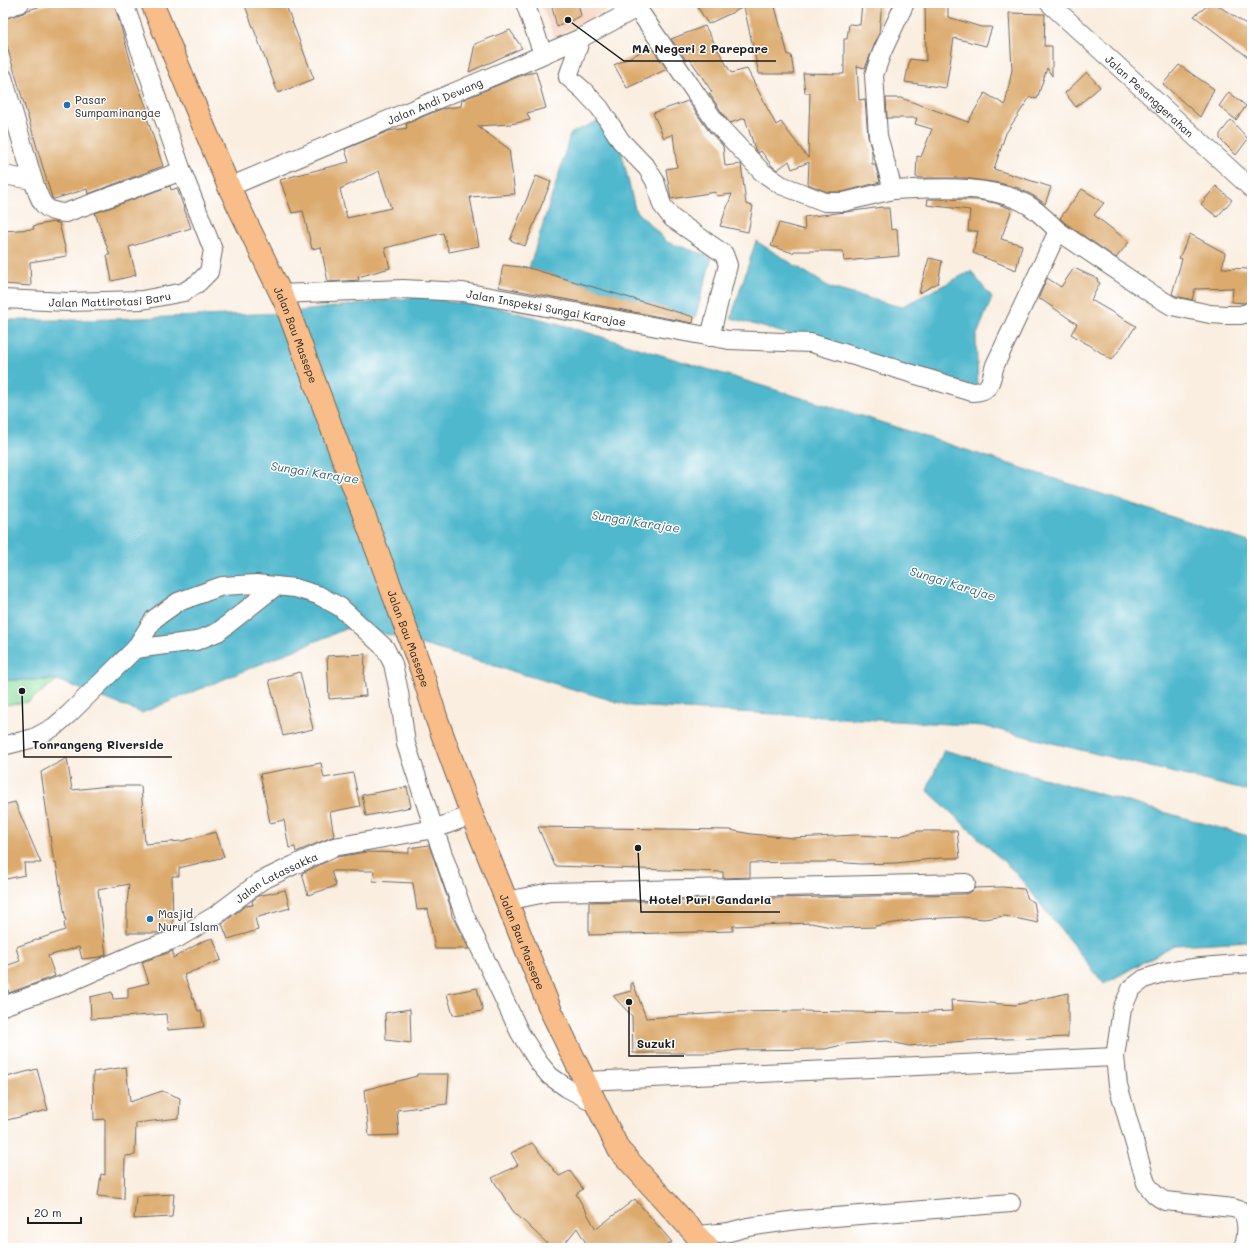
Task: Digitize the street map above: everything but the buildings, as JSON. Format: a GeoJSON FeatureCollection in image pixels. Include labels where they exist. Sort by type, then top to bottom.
{"type":"FeatureCollection","features":[{"type":"Feature","properties":{"kind":"highway","name":"Jalan Bau Massepe"},"geometry":{"type":"LineString","coordinates":[[152,3],[229,187],[282,298],[421,669],[437,720],[472,815],[551,1011],[619,1150],[703,1242]]}},
{"type":"Feature","properties":{"kind":"street"},"geometry":{"type":"LineString","coordinates":[[3,9],[20,3]]}},
{"type":"Feature","properties":{"kind":"street"},"geometry":{"type":"LineString","coordinates":[[3,77],[33,180],[39,196],[47,209],[54,212],[65,213],[182,171],[124,3]]}},
{"type":"Feature","properties":{"kind":"street"},"geometry":{"type":"LineString","coordinates":[[525,3],[543,54]]}},
{"type":"Feature","properties":{"kind":"street"},"geometry":{"type":"LineString","coordinates":[[905,3],[882,52],[874,75],[878,136],[893,190],[962,189],[996,192],[1028,205],[1058,231],[1172,306],[1189,311],[1226,315],[1240,315],[1248,313],[1252,310]]}},
{"type":"Feature","properties":{"kind":"street","name":"Jalan Pesanggerahan"},"geometry":{"type":"LineString","coordinates":[[1048,3],[1252,189]]}},
{"type":"Feature","properties":{"kind":"street","name":"Jalan Andi Dewang"},"geometry":{"type":"LineString","coordinates":[[229,187],[581,38],[637,8],[717,124],[762,172],[781,185],[825,202],[844,202],[893,190]]}},
{"type":"Feature","properties":{"kind":"street"},"geometry":{"type":"LineString","coordinates":[[581,38],[568,78],[583,90],[600,108],[621,141],[647,168],[655,181],[662,205],[672,218],[687,230],[724,254],[727,259],[728,264],[710,337]]}},
{"type":"Feature","properties":{"kind":"street","name":"Jalan Mattirotasi Baru"},"geometry":{"type":"LineString","coordinates":[[3,299],[67,302],[142,300],[184,292],[198,283],[210,272],[213,250],[182,171]]}},
{"type":"Feature","properties":{"kind":"street"},"geometry":{"type":"LineString","coordinates":[[3,175],[33,180]]}},
{"type":"Feature","properties":{"kind":"street","name":"Jalan Inspeksi Sungai Karajae"},"geometry":{"type":"LineString","coordinates":[[282,298],[403,289],[463,292],[729,340],[811,344],[972,392],[981,392],[986,389],[990,383],[995,365],[1058,231]]}},
{"type":"Feature","properties":{"kind":"street"},"geometry":{"type":"LineString","coordinates":[[3,746],[34,738],[54,727],[135,649],[154,619],[178,602],[222,586],[256,584],[295,588],[318,595],[340,607],[385,648],[393,664],[399,692],[406,744],[434,828],[464,914],[520,1033],[539,1063],[550,1076],[566,1088],[596,1104]]}},
{"type":"Feature","properties":{"kind":"street"},"geometry":{"type":"LineString","coordinates":[[135,649],[196,640],[218,632],[276,586]]}},
{"type":"Feature","properties":{"kind":"street","name":"Jalan Latassakka"},"geometry":{"type":"LineString","coordinates":[[3,1006],[68,983],[178,938],[216,915],[261,881],[334,847],[434,828],[472,815]]}},
{"type":"Feature","properties":{"kind":"street"},"geometry":{"type":"LineString","coordinates":[[507,901],[545,893],[966,883]]}},
{"type":"Feature","properties":{"kind":"street"},"geometry":{"type":"LineString","coordinates":[[1244,1248],[1247,1226],[1246,1219],[1242,1211],[1234,1208],[1165,1201],[1157,1197],[1152,1192],[1146,1183],[1118,1085],[1115,1057],[1122,1009],[1131,989],[1144,979],[1165,972],[1200,966],[1252,963]]}},
{"type":"Feature","properties":{"kind":"street"},"geometry":{"type":"LineString","coordinates":[[585,1081],[1115,1057]]}},
{"type":"Feature","properties":{"kind":"street"},"geometry":{"type":"LineString","coordinates":[[703,1242],[729,1232],[748,1227],[797,1220],[1011,1203]]}},
{"type":"Feature","properties":{"kind":"shaded area"},"geometry":{"type":"Polygon","coordinates":[[[541,3],[622,3],[554,38],[541,3]]]}},
{"type":"Feature","properties":{"kind":"green space"},"geometry":{"type":"Polygon","coordinates":[[[3,680],[57,680],[28,702],[3,705],[3,680]]]}},
{"type":"Feature","properties":{"kind":"water"},"geometry":{"type":"Polygon","coordinates":[[[600,120],[621,150],[635,209],[667,242],[712,257],[695,318],[529,268],[570,134],[600,120]]]}},
{"type":"Feature","properties":{"kind":"water"},"geometry":{"type":"Polygon","coordinates":[[[756,241],[831,288],[901,307],[971,271],[992,298],[976,337],[978,388],[731,318],[756,241]]]}},
{"type":"Feature","properties":{"kind":"water","name":"Sungai Karajae"},"geometry":{"type":"Polygon","coordinates":[[[432,295],[448,302],[488,305],[563,325],[874,420],[1252,543],[1252,792],[983,726],[631,706],[355,625],[142,713],[57,680],[3,680],[3,320],[83,320],[285,313],[432,295]]]}},
{"type":"Feature","properties":{"kind":"water"},"geometry":{"type":"Polygon","coordinates":[[[944,750],[1252,837],[1252,941],[1174,945],[1104,984],[1016,873],[927,790],[944,750]]]}},
{"type":"Feature","properties":{"kind":"place","name":"MA Negeri 2 Parepare"},"geometry":{"type":"Point","coordinates":[568,20]}},
{"type":"Feature","properties":{"kind":"place","name":"Pasar Sumpaminangae"},"geometry":{"type":"Point","coordinates":[67,105]}},
{"type":"Feature","properties":{"kind":"place","name":"Tonrangeng Riverside"},"geometry":{"type":"Point","coordinates":[22,691]}},
{"type":"Feature","properties":{"kind":"place","name":"Hotel Puri Gandaria"},"geometry":{"type":"Point","coordinates":[638,848]}},
{"type":"Feature","properties":{"kind":"place","name":"Masjid Nurul Islam"},"geometry":{"type":"Point","coordinates":[150,919]}},
{"type":"Feature","properties":{"kind":"place","name":"Suzuki"},"geometry":{"type":"Point","coordinates":[629,1002]}}]}
